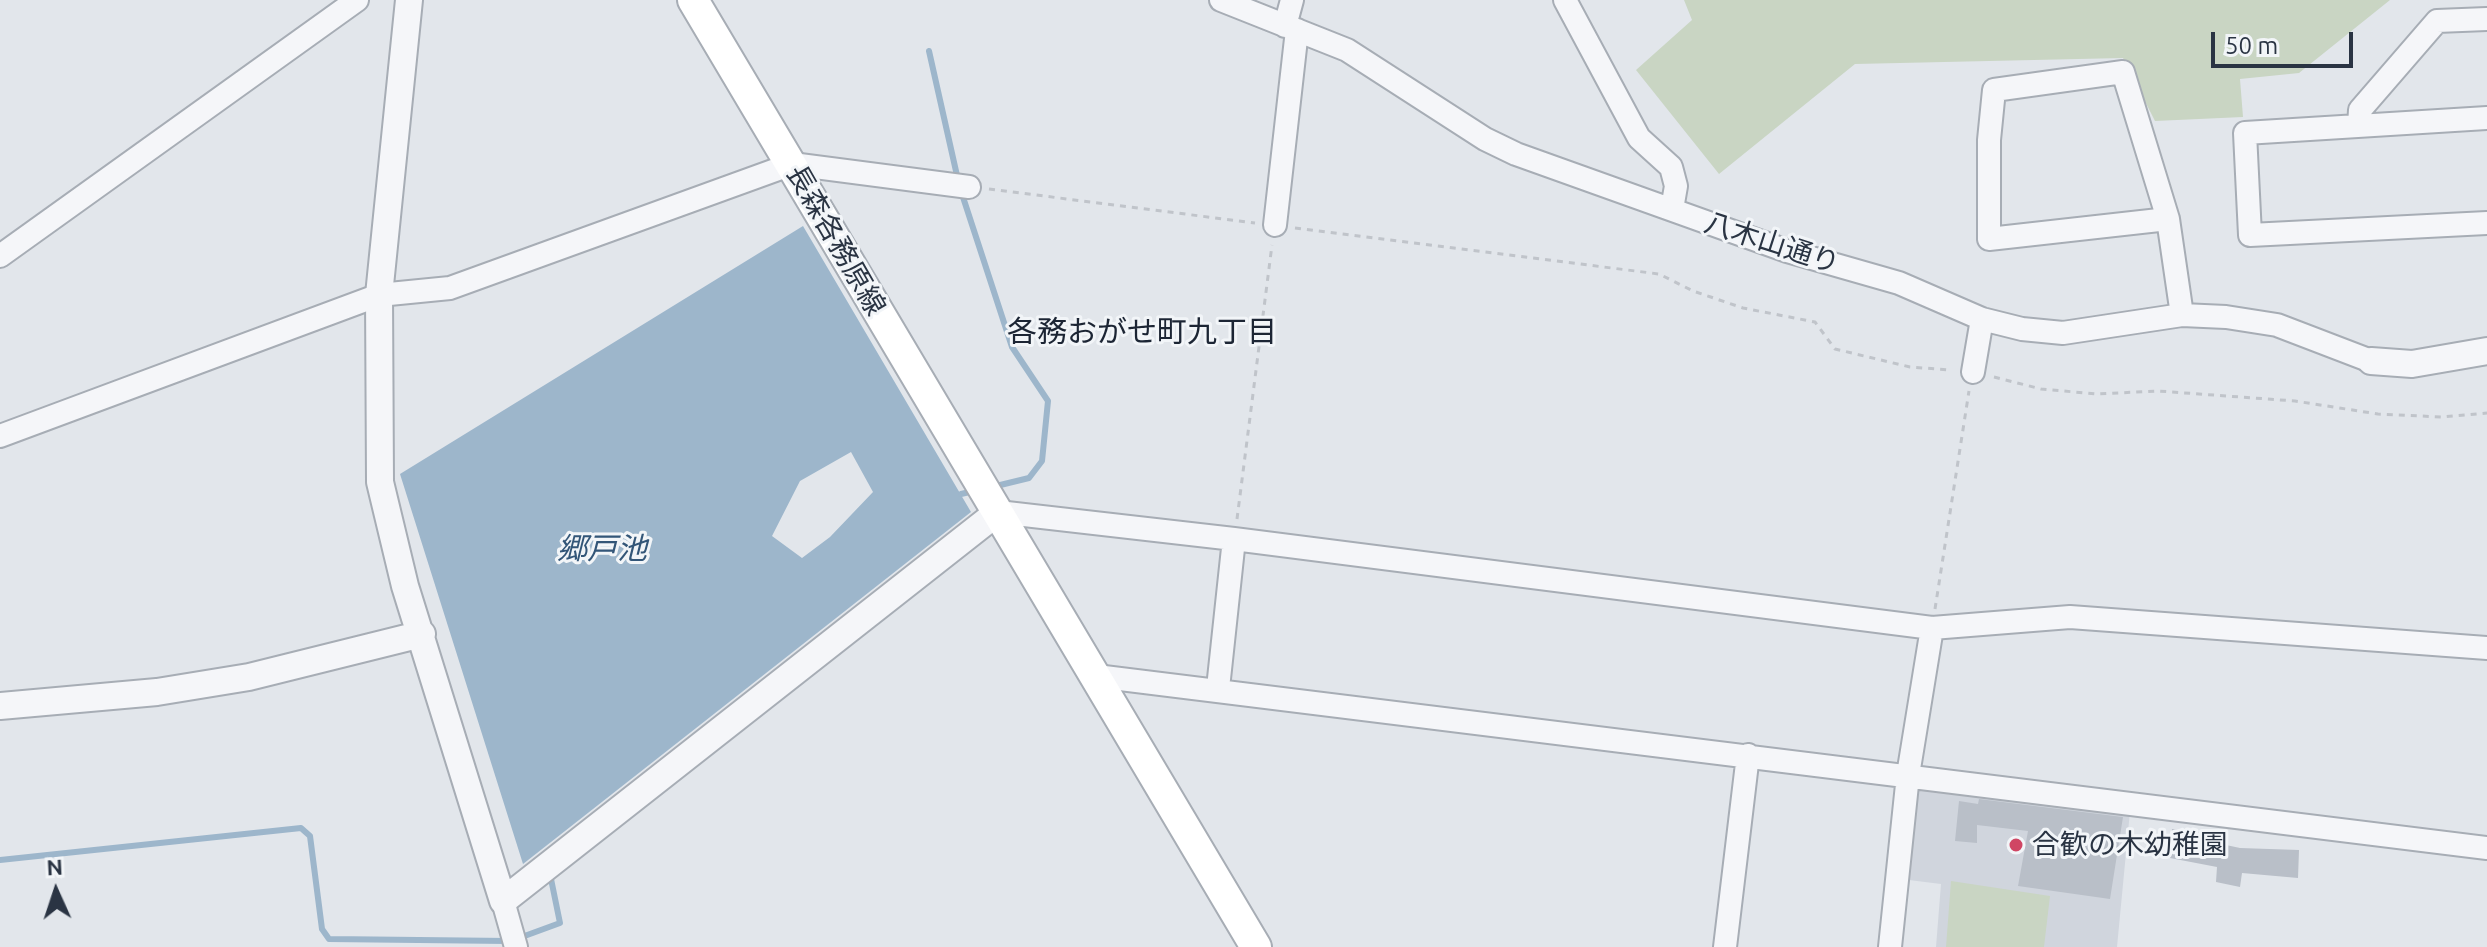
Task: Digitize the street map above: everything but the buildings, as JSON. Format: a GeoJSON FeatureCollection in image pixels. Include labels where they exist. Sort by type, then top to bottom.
{"type":"FeatureCollection","features":[{"type":"Feature","properties":{"kind":"main road","name":"長森各務原線"},"geometry":{"type":"LineString","coordinates":[[693,0],[1256,947]]}},
{"type":"Feature","properties":{"kind":"street"},"geometry":{"type":"LineString","coordinates":[[0,256],[357,0]]}},
{"type":"Feature","properties":{"kind":"street"},"geometry":{"type":"LineString","coordinates":[[409,0],[379,295],[380,482],[405,586],[516,947]]}},
{"type":"Feature","properties":{"kind":"street"},"geometry":{"type":"LineString","coordinates":[[1221,0],[1291,28]]}},
{"type":"Feature","properties":{"kind":"street"},"geometry":{"type":"LineString","coordinates":[[1275,225],[1292,0]]}},
{"type":"Feature","properties":{"kind":"street"},"geometry":{"type":"LineString","coordinates":[[1565,0],[1583,27],[1604,76],[1639,138],[1671,167],[1676,186],[1672,209]]}},
{"type":"Feature","properties":{"kind":"street"},"geometry":{"type":"LineString","coordinates":[[2359,126],[2360,110],[2437,21],[2487,19]]}},
{"type":"Feature","properties":{"kind":"street","name":"八木山通り"},"geometry":{"type":"LineString","coordinates":[[1291,28],[1347,50],[1505,149],[1787,251],[1899,283],[1982,319],[2022,329],[2063,333],[2182,315],[2226,317],[2277,325],[2371,361]]}},
{"type":"Feature","properties":{"kind":"street"},"geometry":{"type":"LineString","coordinates":[[2168,219],[1989,239],[1989,140],[1994,90],[2123,72],[2168,219],[2182,315]]}},
{"type":"Feature","properties":{"kind":"street"},"geometry":{"type":"LineString","coordinates":[[2487,118],[2245,133],[2250,235],[2487,223]]}},
{"type":"Feature","properties":{"kind":"street"},"geometry":{"type":"LineString","coordinates":[[0,436],[379,295],[450,288],[792,164],[960,185]]}},
{"type":"Feature","properties":{"kind":"street"},"geometry":{"type":"LineString","coordinates":[[1973,372],[1982,319]]}},
{"type":"Feature","properties":{"kind":"street"},"geometry":{"type":"LineString","coordinates":[[2371,361],[2412,364],[2487,351]]}},
{"type":"Feature","properties":{"kind":"street"},"geometry":{"type":"LineString","coordinates":[[506,911],[535,876],[988,497],[1234,539],[1932,628],[2070,617],[2487,648]]}},
{"type":"Feature","properties":{"kind":"street"},"geometry":{"type":"LineString","coordinates":[[1218,688],[1234,539]]}},
{"type":"Feature","properties":{"kind":"street"},"geometry":{"type":"LineString","coordinates":[[1890,947],[1908,775],[1932,628]]}},
{"type":"Feature","properties":{"kind":"street"},"geometry":{"type":"LineString","coordinates":[[0,706],[157,692],[249,677],[422,634]]}},
{"type":"Feature","properties":{"kind":"street"},"geometry":{"type":"LineString","coordinates":[[1096,676],[1218,688],[2487,848]]}},
{"type":"Feature","properties":{"kind":"street"},"geometry":{"type":"LineString","coordinates":[[1725,947],[1748,755]]}},
{"type":"Feature","properties":{"kind":"path"},"geometry":{"type":"LineString","coordinates":[[960,185],[1659,274],[1693,291],[1743,308],[1815,322],[1835,349],[1910,367],[1973,372],[2055,391],[2097,394],[2158,391],[2279,399],[2378,414],[2442,417],[2487,413]]}},
{"type":"Feature","properties":{"kind":"path"},"geometry":{"type":"LineString","coordinates":[[1234,539],[1275,225]]}},
{"type":"Feature","properties":{"kind":"path"},"geometry":{"type":"LineString","coordinates":[[1932,628],[1973,372]]}},
{"type":"Feature","properties":{"kind":"shaded area","name":"合歓の木幼稚園"},"geometry":{"type":"Polygon","coordinates":[[[1911,785],[2130,811],[2117,947],[1936,947],[1941,884],[1901,879],[1911,785]]]}},
{"type":"Feature","properties":{"kind":"green space"},"geometry":{"type":"Polygon","coordinates":[[[1684,0],[2390,0],[2299,73],[2240,79],[2243,117],[2155,121],[2123,58],[1855,64],[1719,174],[1636,70],[1692,20],[1684,0]]]}},
{"type":"Feature","properties":{"kind":"green space"},"geometry":{"type":"Polygon","coordinates":[[[1951,881],[2050,896],[2044,947],[1946,947],[1951,881]]]}},
{"type":"Feature","properties":{"kind":"water","name":"郷戸池"},"geometry":{"type":"Polygon","coordinates":[[[803,226],[971,512],[523,864],[400,474],[803,226]],[[851,452],[800,481],[772,536],[802,558],[830,537],[873,492],[851,452]]]}},
{"type":"Feature","properties":{"kind":"waterway"},"geometry":{"type":"LineString","coordinates":[[929,51],[958,180]]}},
{"type":"Feature","properties":{"kind":"waterway"},"geometry":{"type":"LineString","coordinates":[[961,191],[1012,347],[1048,401],[1042,461],[1029,478],[992,487]]}},
{"type":"Feature","properties":{"kind":"waterway"},"geometry":{"type":"LineString","coordinates":[[961,494],[974,491]]}},
{"type":"Feature","properties":{"kind":"waterway"},"geometry":{"type":"LineString","coordinates":[[0,860],[301,828],[310,836],[322,929],[329,939],[508,941]]}},
{"type":"Feature","properties":{"kind":"waterway"},"geometry":{"type":"LineString","coordinates":[[519,938],[560,923],[550,874]]}},
{"type":"Feature","properties":{"kind":"place","name":"合歓の木幼稚園"},"geometry":{"type":"Point","coordinates":[2016,845]}},
{"type":"Feature","properties":{"kind":"district","name":"各務おがせ町九丁目"},"geometry":{"type":"Point","coordinates":[1142,332]}}]}
